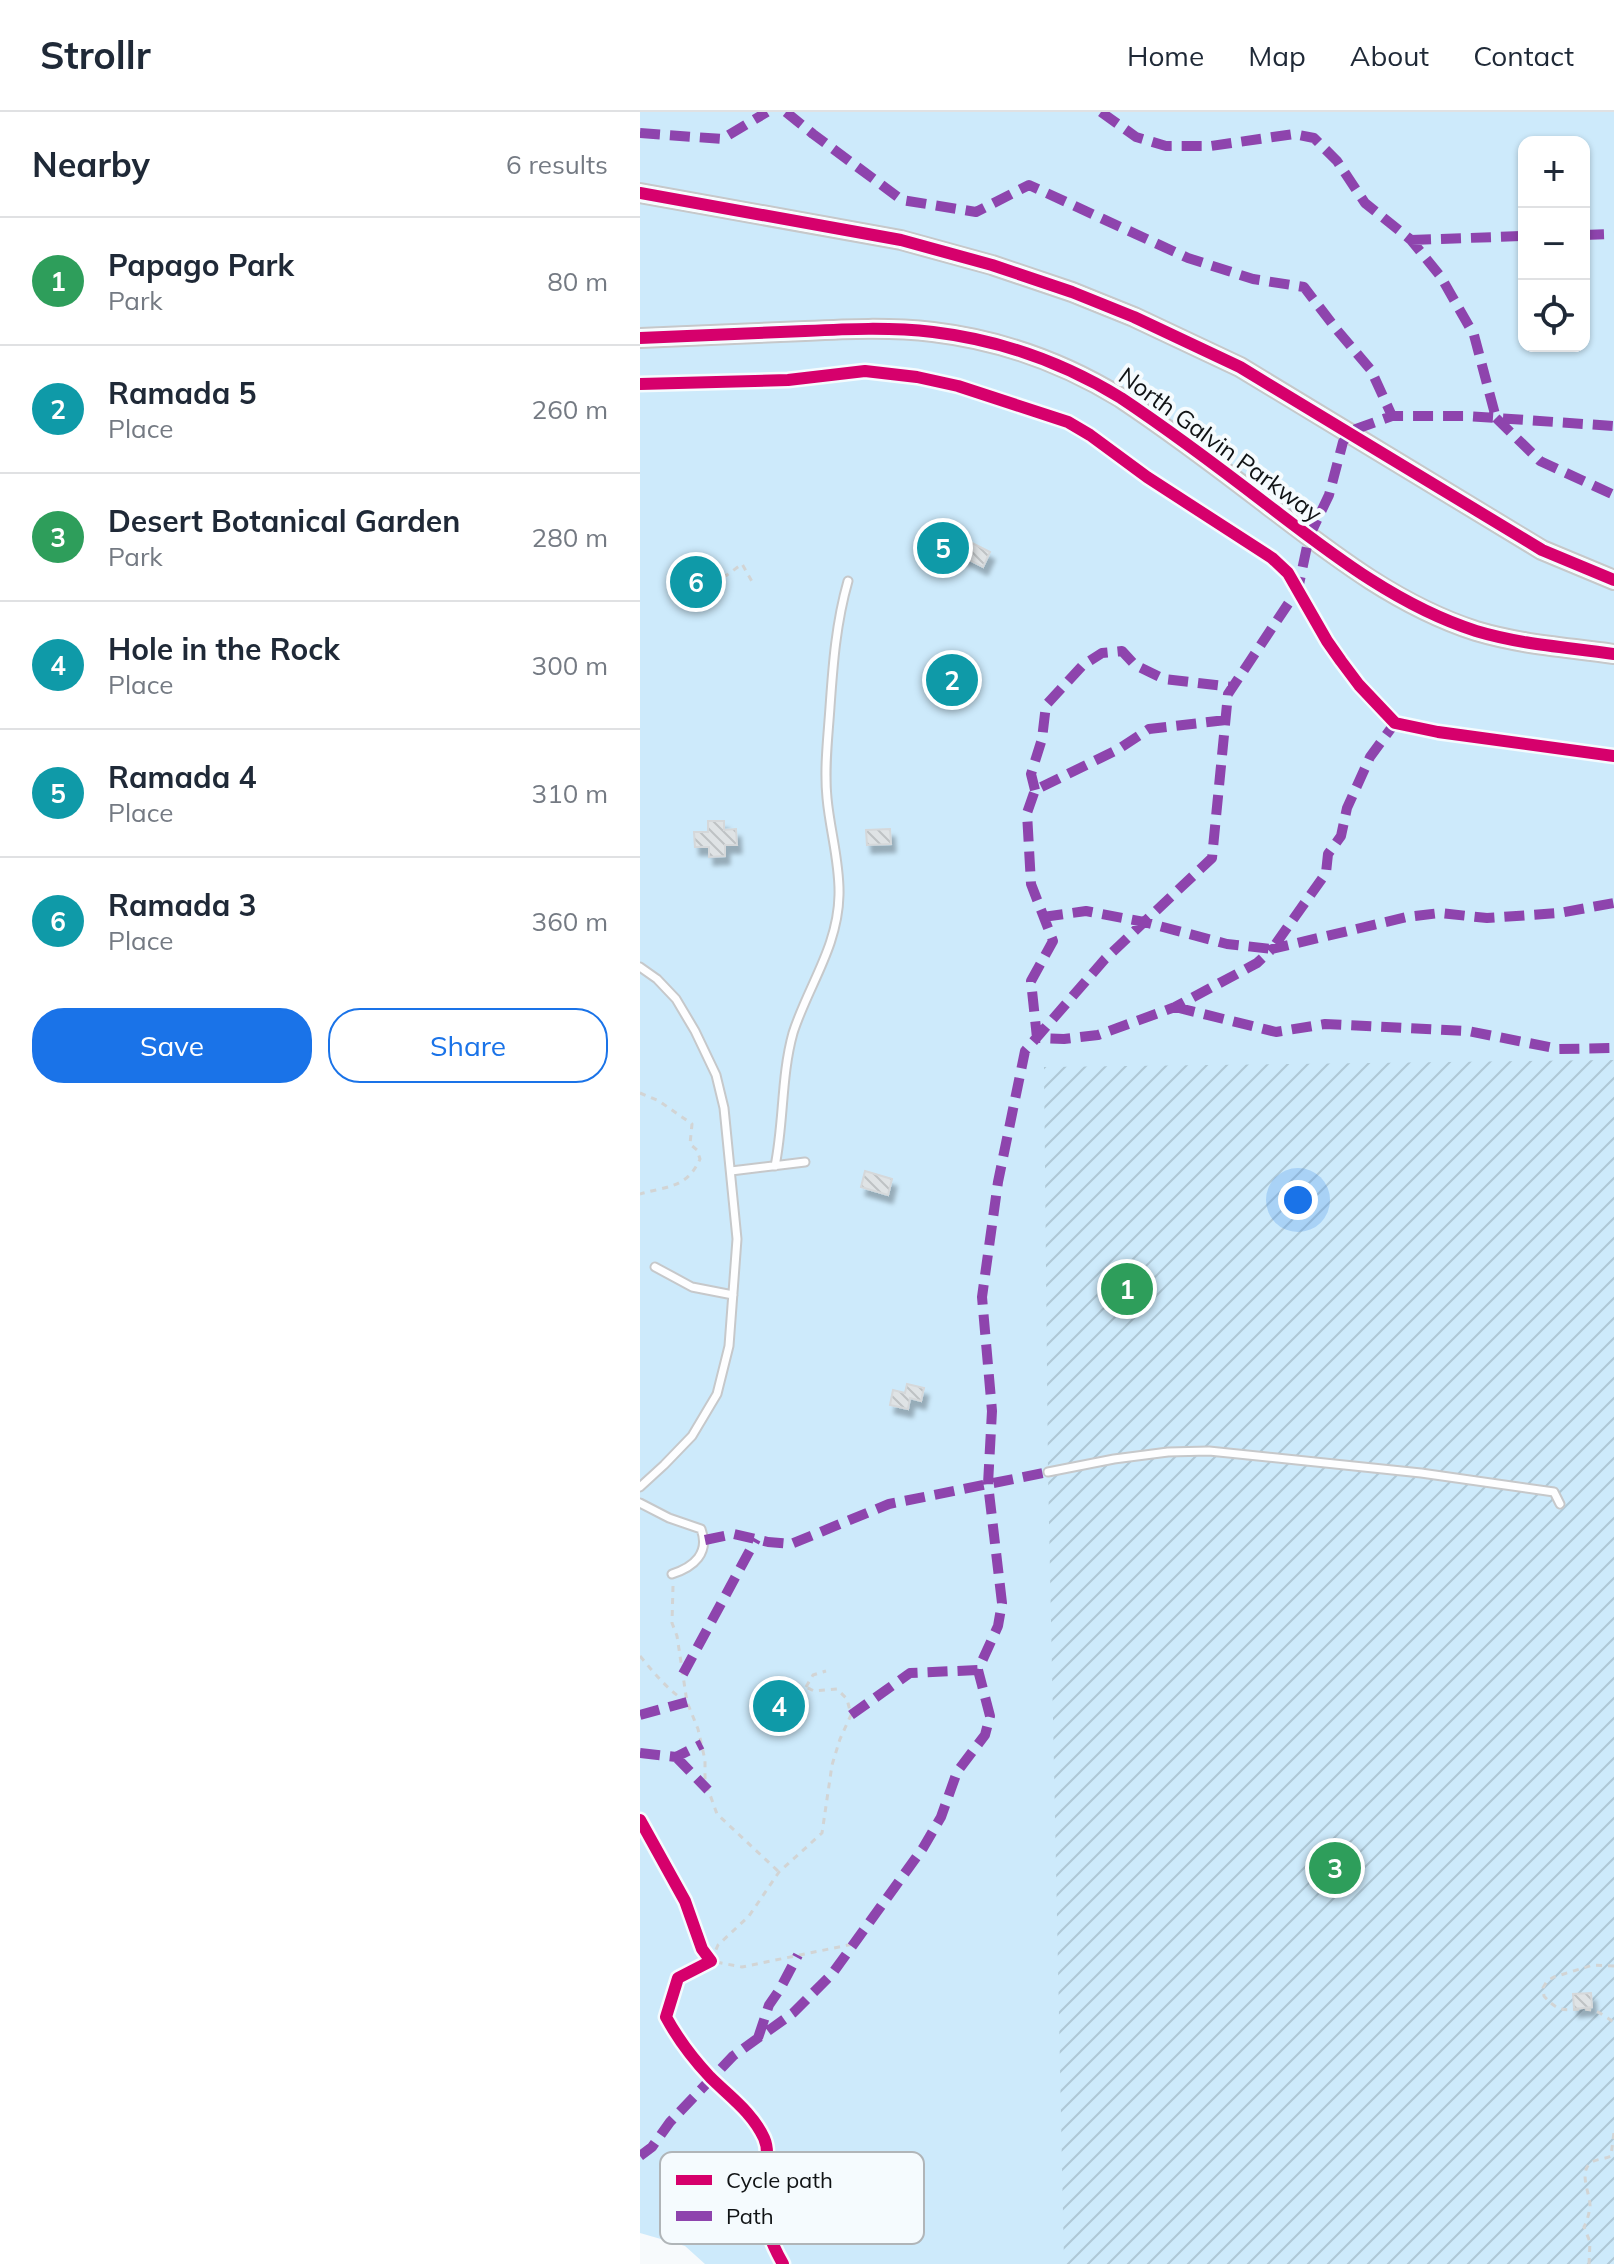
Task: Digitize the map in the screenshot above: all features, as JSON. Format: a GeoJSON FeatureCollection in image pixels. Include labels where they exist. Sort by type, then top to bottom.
{"type":"FeatureCollection","features":[{"type":"Feature","properties":{"kind":"main road"},"geometry":{"type":"LineString","coordinates":[[640,193],[901,240],[992,265],[1072,292],[1134,317],[1240,367],[1542,550],[1614,580]]}},
{"type":"Feature","properties":{"kind":"main road","name":"North Galvin Parkway"},"geometry":{"type":"LineString","coordinates":[[640,338],[905,330],[958,336],[1022,352],[1093,381],[1121,398],[1341,560],[1428,612],[1475,630],[1524,643],[1614,654]]}},
{"type":"Feature","properties":{"kind":"lane"},"geometry":{"type":"LineString","coordinates":[[775,1166],[792,1036],[828,953],[839,896],[827,797],[827,757],[835,635],[848,581]]}},
{"type":"Feature","properties":{"kind":"lane"},"geometry":{"type":"LineString","coordinates":[[640,967],[676,999],[716,1075],[724,1108],[737,1239],[729,1346],[717,1394],[692,1436],[640,1487]]}},
{"type":"Feature","properties":{"kind":"lane"},"geometry":{"type":"LineString","coordinates":[[731,1171],[805,1162]]}},
{"type":"Feature","properties":{"kind":"lane"},"geometry":{"type":"LineString","coordinates":[[655,1267],[692,1287],[733,1295]]}},
{"type":"Feature","properties":{"kind":"lane"},"geometry":{"type":"LineString","coordinates":[[1048,1472],[1168,1452],[1237,1453],[1421,1473],[1554,1492],[1560,1504]]}},
{"type":"Feature","properties":{"kind":"lane"},"geometry":{"type":"LineString","coordinates":[[640,1503],[669,1518],[701,1529],[705,1540],[702,1553],[686,1570],[672,1574]]}},
{"type":"Feature","properties":{"kind":"path"},"geometry":{"type":"LineString","coordinates":[[712,581],[742,564],[754,585]]}},
{"type":"Feature","properties":{"kind":"path"},"geometry":{"type":"LineString","coordinates":[[640,1093],[659,1101],[692,1124],[690,1144],[697,1150],[700,1159],[683,1182],[640,1194]]}},
{"type":"Feature","properties":{"kind":"path"},"geometry":{"type":"LineString","coordinates":[[672,1574],[672,1623],[677,1636],[687,1702],[698,1729],[705,1760],[705,1781],[717,1814],[779,1872]]}},
{"type":"Feature","properties":{"kind":"path"},"geometry":{"type":"LineString","coordinates":[[640,1656],[674,1694],[687,1702]]}},
{"type":"Feature","properties":{"kind":"path"},"geometry":{"type":"LineString","coordinates":[[806,1687],[813,1675],[826,1671]]}},
{"type":"Feature","properties":{"kind":"path"},"geometry":{"type":"LineString","coordinates":[[706,1964],[718,1945],[749,1916],[779,1872],[822,1833],[832,1765],[851,1715],[847,1699],[837,1689],[814,1691],[806,1687],[790,1693],[773,1694]]}},
{"type":"Feature","properties":{"kind":"path"},"geometry":{"type":"LineString","coordinates":[[706,1964],[742,1967],[853,1944]]}},
{"type":"Feature","properties":{"kind":"path"},"geometry":{"type":"LineString","coordinates":[[702,1949],[706,1964]]}},
{"type":"Feature","properties":{"kind":"path"},"geometry":{"type":"LineString","coordinates":[[1614,1966],[1593,1965],[1554,1977],[1543,1988],[1544,1996],[1557,2007],[1567,2011],[1591,2010],[1614,2022]]}},
{"type":"Feature","properties":{"kind":"path"},"geometry":{"type":"LineString","coordinates":[[1589,2264],[1590,2242],[1584,2227],[1590,2209],[1585,2182],[1587,2168],[1593,2162],[1611,2156],[1614,2132]]}},
{"type":"Feature","properties":{"kind":"shaded area"},"geometry":{"type":"Polygon","coordinates":[[[640,112],[1614,112],[1614,2264],[705,2264],[685,2246],[678,2244],[924,2244],[924,2152],[660,2152],[660,2239],[640,2233],[640,112]]]}},
{"type":"Feature","properties":{"kind":"shaded area"},"geometry":{"type":"Polygon","coordinates":[[[1614,1060],[1614,2264],[1064,2264],[1048,1472],[1044,1067],[1614,1060]]]}},
{"type":"Feature","properties":{"kind":"building"},"geometry":{"type":"Polygon","coordinates":[[[945,532],[958,543],[940,564],[928,553],[945,532]]]}},
{"type":"Feature","properties":{"kind":"building"},"geometry":{"type":"Polygon","coordinates":[[[966,540],[990,552],[983,567],[958,554],[966,540]]]}},
{"type":"Feature","properties":{"kind":"building"},"geometry":{"type":"Polygon","coordinates":[[[685,571],[711,578],[707,593],[681,586],[685,571]]]}},
{"type":"Feature","properties":{"kind":"building"},"geometry":{"type":"Polygon","coordinates":[[[950,665],[966,686],[953,696],[937,675],[950,665]]]}},
{"type":"Feature","properties":{"kind":"building"},"geometry":{"type":"Polygon","coordinates":[[[708,821],[724,821],[724,830],[736,829],[737,845],[725,845],[725,856],[709,857],[709,847],[695,847],[694,832],[708,832],[708,821]]]}},
{"type":"Feature","properties":{"kind":"building"},"geometry":{"type":"Polygon","coordinates":[[[890,829],[891,844],[867,845],[866,830],[890,829]]]}},
{"type":"Feature","properties":{"kind":"building"},"geometry":{"type":"Polygon","coordinates":[[[865,1171],[892,1179],[888,1195],[861,1187],[865,1171]]]}},
{"type":"Feature","properties":{"kind":"building"},"geometry":{"type":"Polygon","coordinates":[[[907,1384],[924,1388],[921,1401],[910,1398],[908,1409],[890,1405],[893,1390],[905,1393],[907,1384]]]}},
{"type":"Feature","properties":{"kind":"building"},"geometry":{"type":"Polygon","coordinates":[[[1591,1993],[1592,2007],[1574,2009],[1573,1994],[1591,1993]]]}},
{"type":"Feature","properties":{"kind":"marked path"},"geometry":{"type":"LineString","coordinates":[[640,133],[722,139],[767,112]]}},
{"type":"Feature","properties":{"kind":"marked path"},"geometry":{"type":"LineString","coordinates":[[786,112],[902,200],[976,212],[1029,185],[1188,258],[1253,279],[1304,287],[1371,370],[1392,416]]}},
{"type":"Feature","properties":{"kind":"marked path"},"geometry":{"type":"LineString","coordinates":[[1101,112],[1136,137],[1166,146],[1211,146],[1294,134],[1314,138],[1337,161],[1365,203],[1411,240],[1441,277],[1474,335],[1496,418]]}},
{"type":"Feature","properties":{"kind":"marked path"},"geometry":{"type":"LineString","coordinates":[[1590,235],[1614,234]]}},
{"type":"Feature","properties":{"kind":"marked path"},"geometry":{"type":"LineString","coordinates":[[1411,240],[1518,236]]}},
{"type":"Feature","properties":{"kind":"marked path"},"geometry":{"type":"LineString","coordinates":[[640,2156],[652,2147],[670,2122],[733,2056],[793,2013],[832,1974],[923,1848],[941,1817],[957,1772],[985,1735],[990,1716],[978,1670],[998,1626],[1002,1603],[988,1484],[992,1411],[982,1297],[998,1182],[1025,1051],[1105,959],[1212,858],[1228,694],[1298,589],[1309,537],[1329,495],[1343,442],[1356,429],[1392,416],[1466,416],[1614,426]]}},
{"type":"Feature","properties":{"kind":"marked path"},"geometry":{"type":"LineString","coordinates":[[1496,418],[1540,461],[1614,495]]}},
{"type":"Feature","properties":{"kind":"marked path"},"geometry":{"type":"LineString","coordinates":[[1035,790],[1031,774],[1042,739],[1046,705],[1083,665],[1102,653],[1122,651],[1135,665],[1164,679],[1233,687]]}},
{"type":"Feature","properties":{"kind":"marked path"},"geometry":{"type":"LineString","coordinates":[[1226,720],[1149,729],[1117,750],[1035,790],[1027,813],[1031,884],[1053,941],[1031,981],[1037,1038],[1098,1035],[1175,1007],[1257,963],[1272,949],[1407,917],[1440,913],[1487,918],[1559,913],[1614,903]]}},
{"type":"Feature","properties":{"kind":"marked path"},"geometry":{"type":"LineString","coordinates":[[1043,917],[1086,911],[1144,922],[1227,944],[1272,949],[1326,873],[1328,854],[1341,836],[1347,808],[1370,757],[1395,723]]}},
{"type":"Feature","properties":{"kind":"marked path"},"geometry":{"type":"LineString","coordinates":[[1175,1007],[1276,1032],[1325,1024],[1468,1031],[1559,1049],[1614,1048]]}},
{"type":"Feature","properties":{"kind":"marked path"},"geometry":{"type":"LineString","coordinates":[[705,1540],[734,1534],[791,1544],[889,1504],[1048,1472]]}},
{"type":"Feature","properties":{"kind":"marked path"},"geometry":{"type":"LineString","coordinates":[[683,1674],[756,1539]]}},
{"type":"Feature","properties":{"kind":"marked path"},"geometry":{"type":"LineString","coordinates":[[851,1715],[910,1673],[978,1670]]}},
{"type":"Feature","properties":{"kind":"marked path"},"geometry":{"type":"LineString","coordinates":[[640,1715],[687,1702]]}},
{"type":"Feature","properties":{"kind":"marked path"},"geometry":{"type":"LineString","coordinates":[[640,1753],[676,1757],[702,1744]]}},
{"type":"Feature","properties":{"kind":"marked path"},"geometry":{"type":"LineString","coordinates":[[676,1757],[708,1790]]}},
{"type":"Feature","properties":{"kind":"marked path"},"geometry":{"type":"LineString","coordinates":[[758,2038],[769,2005],[798,1955]]}},
{"type":"Feature","properties":{"kind":"cycle path"},"geometry":{"type":"LineString","coordinates":[[640,193],[901,240],[992,265],[1072,292],[1134,317],[1240,367],[1542,550],[1614,580]]}},
{"type":"Feature","properties":{"kind":"cycle path"},"geometry":{"type":"LineString","coordinates":[[640,338],[901,329],[958,336],[1007,347],[1077,374],[1121,398],[1367,578],[1420,608],[1493,636],[1614,654]]}},
{"type":"Feature","properties":{"kind":"cycle path"},"geometry":{"type":"LineString","coordinates":[[640,384],[788,380],[865,371],[958,386],[1068,422],[1272,558],[1288,573],[1341,661],[1395,723],[1438,732],[1614,756]]}},
{"type":"Feature","properties":{"kind":"cycle path"},"geometry":{"type":"LineString","coordinates":[[640,1820],[685,1901],[702,1949],[711,1961],[678,1978],[666,2017],[692,2056],[759,2129],[767,2152]]}},
{"type":"Feature","properties":{"kind":"cycle path"},"geometry":{"type":"LineString","coordinates":[[773,2244],[783,2264]]}},
{"type":"Feature","properties":{"kind":"place","name":"Ramada 4"},"geometry":{"type":"Point","coordinates":[943,548]}},
{"type":"Feature","properties":{"kind":"place","name":"Ramada 3"},"geometry":{"type":"Point","coordinates":[696,582]}},
{"type":"Feature","properties":{"kind":"place","name":"Ramada 5"},"geometry":{"type":"Point","coordinates":[952,680]}},
{"type":"Feature","properties":{"kind":"place","name":"Papago Park"},"geometry":{"type":"Point","coordinates":[1127,1289]}},
{"type":"Feature","properties":{"kind":"place","name":"Hole in the Rock"},"geometry":{"type":"Point","coordinates":[779,1706]}},
{"type":"Feature","properties":{"kind":"place","name":"Desert Botanical Garden"},"geometry":{"type":"Point","coordinates":[1335,1868]}}]}
